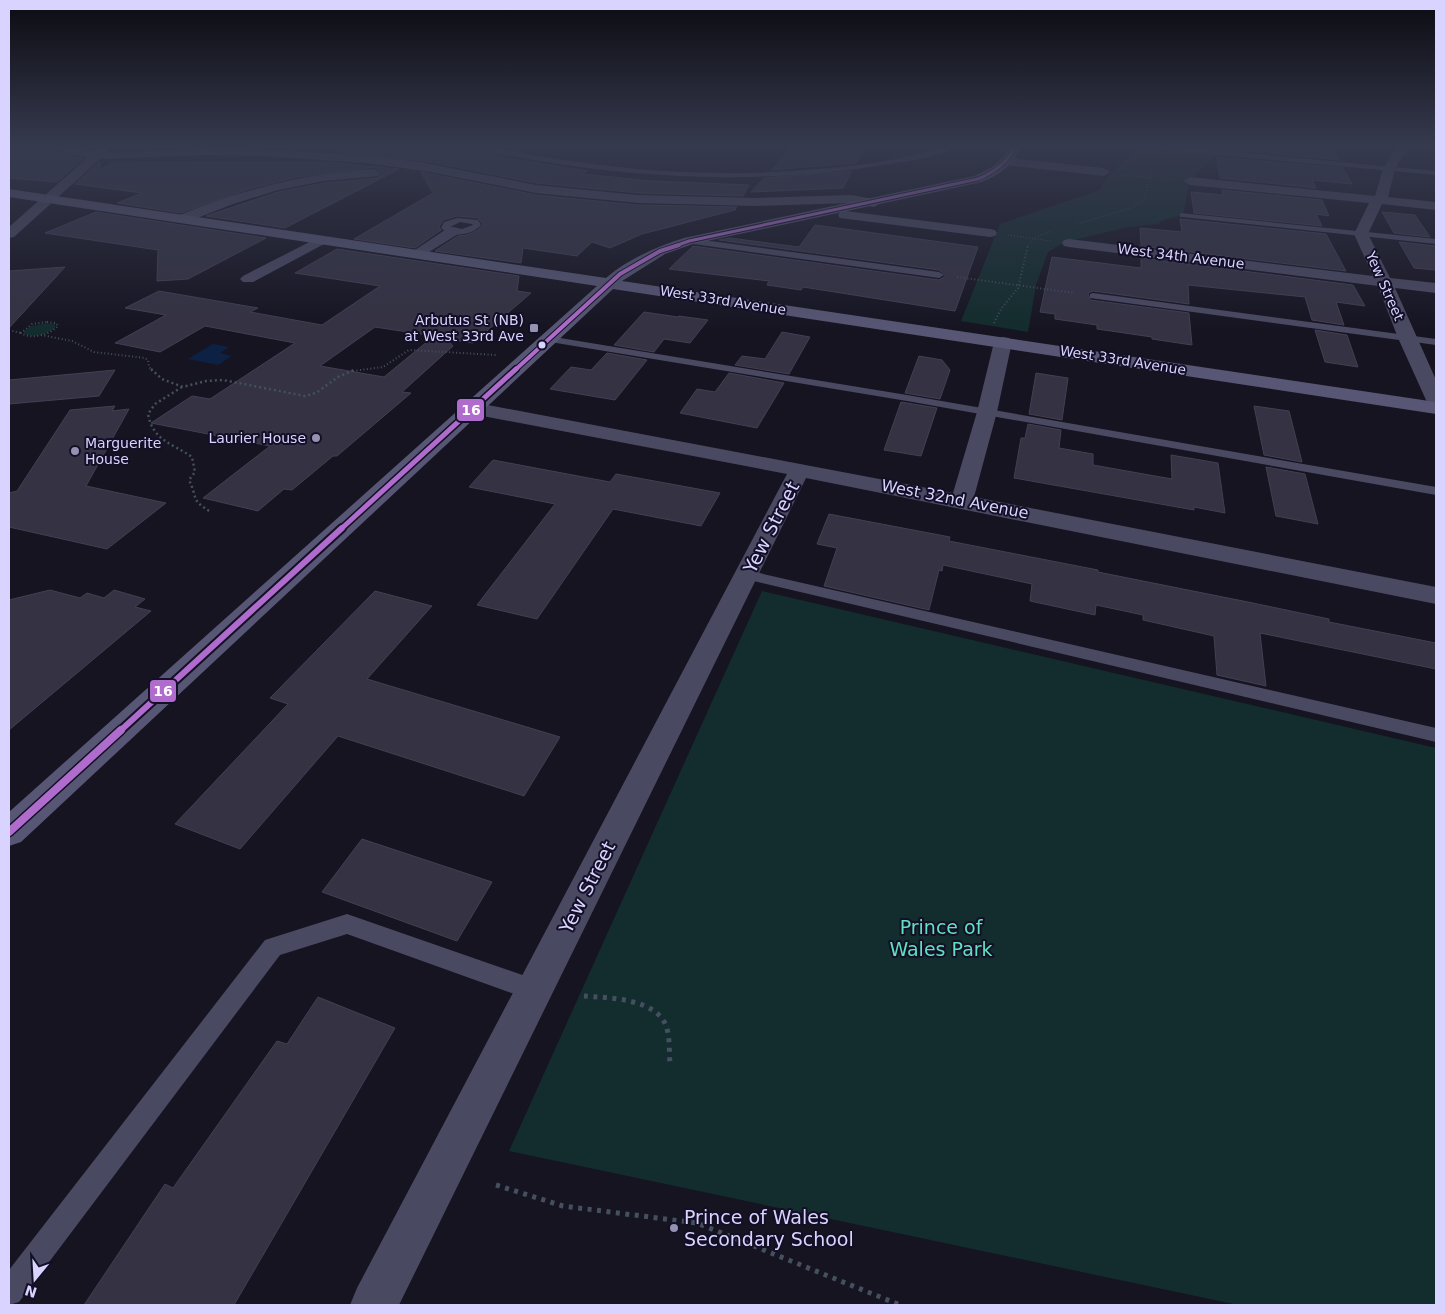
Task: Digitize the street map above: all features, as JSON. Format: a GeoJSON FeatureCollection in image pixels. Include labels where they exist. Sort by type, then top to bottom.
{"type":"FeatureCollection","features":[{"type":"Feature","properties":{"kind":"street"},"geometry":{"type":"LineString","coordinates":[[9,234],[38,208]]}},
{"type":"Feature","properties":{"kind":"street","name":"West 33rd Avenue"},"geometry":{"type":"LineString","coordinates":[[111,208],[610,283],[998,335],[1436,408]]}},
{"type":"Feature","properties":{"kind":"street"},"geometry":{"type":"LineString","coordinates":[[182,219],[208,208]]}},
{"type":"Feature","properties":{"kind":"street"},"geometry":{"type":"LineString","coordinates":[[835,208],[847,216],[990,233]]}},
{"type":"Feature","properties":{"kind":"street"},"geometry":{"type":"LineString","coordinates":[[9,832],[624,271],[660,250],[690,241],[846,208]]}},
{"type":"Feature","properties":{"kind":"street","name":"Yew Street"},"geometry":{"type":"LineString","coordinates":[[1373,208],[1361,234],[1384,281],[1407,338],[1436,400]]}},
{"type":"Feature","properties":{"kind":"street"},"geometry":{"type":"LineString","coordinates":[[416,254],[453,231]]}},
{"type":"Feature","properties":{"kind":"street"},"geometry":{"type":"LineString","coordinates":[[248,279],[321,240]]}},
{"type":"Feature","properties":{"kind":"street","name":"West 34th Avenue"},"geometry":{"type":"LineString","coordinates":[[1070,243],[1436,288]]}},
{"type":"Feature","properties":{"kind":"street"},"geometry":{"type":"LineString","coordinates":[[962,501],[987,412],[998,335]]}},
{"type":"Feature","properties":{"kind":"street","name":"West 32nd Avenue"},"geometry":{"type":"LineString","coordinates":[[472,408],[800,469],[1436,596]]}},
{"type":"Feature","properties":{"kind":"street","name":"Yew Street"},"geometry":{"type":"LineString","coordinates":[[374,1305],[800,469]]}},
{"type":"Feature","properties":{"kind":"lane"},"geometry":{"type":"LineString","coordinates":[[1183,215],[1436,242]]}},
{"type":"Feature","properties":{"kind":"lane"},"geometry":{"type":"LineString","coordinates":[[690,241],[939,275]]}},
{"type":"Feature","properties":{"kind":"lane"},"geometry":{"type":"LineString","coordinates":[[1093,296],[1436,342]]}},
{"type":"Feature","properties":{"kind":"lane"},"geometry":{"type":"LineString","coordinates":[[548,339],[987,412],[1436,490]]}},
{"type":"Feature","properties":{"kind":"lane"},"geometry":{"type":"LineString","coordinates":[[746,575],[1436,735]]}},
{"type":"Feature","properties":{"kind":"lane"},"geometry":{"type":"LineString","coordinates":[[9,1292],[273,947],[346,924],[534,990]]}},
{"type":"Feature","properties":{"kind":"path"},"geometry":{"type":"LineString","coordinates":[[1071,226],[1130,208]]}},
{"type":"Feature","properties":{"kind":"path"},"geometry":{"type":"LineString","coordinates":[[998,335],[1000,311],[1019,286],[1023,254],[1032,238],[1052,230]]}},
{"type":"Feature","properties":{"kind":"path"},"geometry":{"type":"LineString","coordinates":[[990,233],[1070,243]]}},
{"type":"Feature","properties":{"kind":"path"},"geometry":{"type":"LineString","coordinates":[[939,275],[1093,296]]}},
{"type":"Feature","properties":{"kind":"path"},"geometry":{"type":"LineString","coordinates":[[21,333],[32,325],[49,322],[56,323],[58,326],[56,329],[41,335]]}},
{"type":"Feature","properties":{"kind":"path"},"geometry":{"type":"LineString","coordinates":[[9,330],[21,333],[23,336],[41,335],[72,341],[94,352],[145,358],[155,374],[162,379],[183,387]]}},
{"type":"Feature","properties":{"kind":"path"},"geometry":{"type":"LineString","coordinates":[[211,512],[196,504],[193,496],[192,485],[189,480],[195,472],[192,457],[153,433],[148,419],[148,414],[155,404],[183,387],[206,381],[223,380],[305,396],[316,393],[338,377],[357,369],[383,367],[409,350],[481,353],[501,356]]}},
{"type":"Feature","properties":{"kind":"path"},"geometry":{"type":"LineString","coordinates":[[584,996],[634,1002],[648,1007],[666,1026],[670,1064]]}},
{"type":"Feature","properties":{"kind":"path"},"geometry":{"type":"LineString","coordinates":[[496,1186],[563,1206],[698,1223],[900,1305]]}},
{"type":"Feature","properties":{"kind":"green space"},"geometry":{"type":"Polygon","coordinates":[[[1046,208],[1184,208],[1183,215],[1164,220],[1158,224],[1129,227],[1065,242],[1048,252],[1036,285],[1028,332],[961,321],[1000,224],[1046,208]]]}},
{"type":"Feature","properties":{"kind":"green space"},"geometry":{"type":"Polygon","coordinates":[[[48,323],[55,324],[55,328],[43,334],[30,336],[23,332],[31,326],[48,323]]]}},
{"type":"Feature","properties":{"kind":"green space","name":"Prince of Wales Park"},"geometry":{"type":"Polygon","coordinates":[[[762,591],[1436,748],[1436,1305],[1238,1305],[509,1151],[762,591]]]}},
{"type":"Feature","properties":{"kind":"water"},"geometry":{"type":"Polygon","coordinates":[[[213,344],[229,347],[220,353],[232,356],[218,365],[188,359],[213,344]]]}},
{"type":"Feature","properties":{"kind":"building"},"geometry":{"type":"Polygon","coordinates":[[[151,208],[193,208],[180,213],[151,208]]]}},
{"type":"Feature","properties":{"kind":"building"},"geometry":{"type":"Polygon","coordinates":[[[229,208],[323,208],[285,228],[206,216],[229,208]]]}},
{"type":"Feature","properties":{"kind":"building"},"geometry":{"type":"Polygon","coordinates":[[[407,208],[736,208],[642,234],[610,248],[592,242],[577,256],[523,248],[521,263],[435,251],[458,236],[467,235],[478,230],[483,225],[478,218],[457,216],[443,220],[439,227],[441,230],[415,248],[354,239],[407,208]]]}},
{"type":"Feature","properties":{"kind":"building"},"geometry":{"type":"Polygon","coordinates":[[[1193,208],[1326,208],[1329,216],[1316,214],[1322,226],[1194,213],[1193,208]]]}},
{"type":"Feature","properties":{"kind":"building"},"geometry":{"type":"Polygon","coordinates":[[[96,212],[266,238],[188,279],[157,281],[158,250],[45,233],[96,212]]]}},
{"type":"Feature","properties":{"kind":"building"},"geometry":{"type":"Polygon","coordinates":[[[1382,212],[1415,215],[1430,237],[1394,233],[1382,212]]]}},
{"type":"Feature","properties":{"kind":"building"},"geometry":{"type":"Polygon","coordinates":[[[1180,219],[1326,234],[1346,271],[1141,246],[1140,228],[1182,232],[1180,219]]]}},
{"type":"Feature","properties":{"kind":"building"},"geometry":{"type":"Polygon","coordinates":[[[815,225],[978,247],[955,311],[803,287],[801,290],[767,285],[769,281],[669,269],[693,246],[939,280],[946,276],[939,270],[719,240],[730,238],[799,247],[815,225]]]}},
{"type":"Feature","properties":{"kind":"building"},"geometry":{"type":"Polygon","coordinates":[[[1399,242],[1436,246],[1436,270],[1414,268],[1399,242]]]}},
{"type":"Feature","properties":{"kind":"building"},"geometry":{"type":"Polygon","coordinates":[[[337,249],[519,276],[517,291],[531,293],[473,343],[447,339],[453,346],[402,392],[411,393],[337,456],[333,456],[292,490],[284,489],[258,511],[203,498],[270,446],[151,423],[192,396],[210,399],[295,343],[205,326],[160,352],[115,343],[166,315],[125,308],[159,291],[258,308],[250,312],[322,325],[380,286],[295,273],[337,249]],[[375,327],[320,366],[384,377],[434,336],[375,327]]]}},
{"type":"Feature","properties":{"kind":"building"},"geometry":{"type":"Polygon","coordinates":[[[1052,257],[1141,268],[1141,258],[1353,285],[1365,306],[1336,302],[1344,325],[1312,320],[1305,297],[1188,285],[1189,304],[1093,291],[1088,293],[1090,300],[1189,313],[1192,345],[1152,339],[1152,337],[1097,329],[1097,325],[1055,319],[1055,314],[1040,312],[1052,257]]]}},
{"type":"Feature","properties":{"kind":"building"},"geometry":{"type":"Polygon","coordinates":[[[65,267],[9,328],[9,271],[65,267]]]}},
{"type":"Feature","properties":{"kind":"building"},"geometry":{"type":"Polygon","coordinates":[[[644,312],[708,320],[690,343],[664,339],[654,352],[614,345],[644,312]]]}},
{"type":"Feature","properties":{"kind":"building"},"geometry":{"type":"Polygon","coordinates":[[[1315,330],[1347,335],[1358,367],[1325,362],[1315,330]]]}},
{"type":"Feature","properties":{"kind":"building"},"geometry":{"type":"Polygon","coordinates":[[[782,332],[810,337],[789,374],[735,365],[742,356],[765,359],[782,332]]]}},
{"type":"Feature","properties":{"kind":"building"},"geometry":{"type":"Polygon","coordinates":[[[607,353],[647,360],[615,400],[550,389],[571,367],[591,370],[607,353]]]}},
{"type":"Feature","properties":{"kind":"building"},"geometry":{"type":"Polygon","coordinates":[[[919,356],[942,360],[950,370],[940,399],[905,393],[919,356]]]}},
{"type":"Feature","properties":{"kind":"building","name":"Marguerite House"},"geometry":{"type":"Polygon","coordinates":[[[115,370],[99,396],[9,404],[9,380],[115,370]]]}},
{"type":"Feature","properties":{"kind":"building"},"geometry":{"type":"Polygon","coordinates":[[[729,373],[784,383],[757,428],[680,413],[697,389],[715,392],[729,373]]]}},
{"type":"Feature","properties":{"kind":"building"},"geometry":{"type":"Polygon","coordinates":[[[1036,373],[1068,378],[1062,420],[1029,414],[1036,373]]]}},
{"type":"Feature","properties":{"kind":"building"},"geometry":{"type":"Polygon","coordinates":[[[901,402],[937,408],[921,456],[884,450],[901,402]]]}},
{"type":"Feature","properties":{"kind":"building","name":"Marguerite House"},"geometry":{"type":"Polygon","coordinates":[[[115,406],[112,411],[129,409],[86,486],[166,503],[107,549],[9,527],[9,493],[17,491],[70,410],[115,406]]]}},
{"type":"Feature","properties":{"kind":"building"},"geometry":{"type":"Polygon","coordinates":[[[1254,406],[1289,411],[1302,462],[1264,455],[1254,406]]]}},
{"type":"Feature","properties":{"kind":"building"},"geometry":{"type":"Polygon","coordinates":[[[1028,424],[1061,430],[1059,448],[1093,454],[1093,465],[1172,479],[1171,455],[1218,463],[1225,513],[1194,507],[1194,510],[1014,478],[1021,438],[1025,438],[1028,424]]]}},
{"type":"Feature","properties":{"kind":"building"},"geometry":{"type":"Polygon","coordinates":[[[493,460],[610,482],[616,474],[720,493],[701,526],[613,509],[537,619],[477,605],[555,504],[469,487],[493,460]]]}},
{"type":"Feature","properties":{"kind":"building"},"geometry":{"type":"Polygon","coordinates":[[[1266,467],[1305,474],[1318,524],[1276,516],[1266,467]]]}},
{"type":"Feature","properties":{"kind":"building"},"geometry":{"type":"Polygon","coordinates":[[[829,514],[950,537],[949,541],[1098,570],[1098,572],[1329,619],[1329,622],[1436,643],[1436,669],[1260,633],[1266,686],[1217,675],[1214,636],[1143,620],[1143,615],[1096,605],[1095,615],[1030,601],[1032,584],[943,565],[942,571],[939,570],[929,610],[824,586],[837,548],[817,544],[829,514]]]}},
{"type":"Feature","properties":{"kind":"building"},"geometry":{"type":"Polygon","coordinates":[[[50,590],[80,598],[87,593],[104,598],[114,590],[145,599],[135,607],[151,611],[9,730],[9,600],[50,590]]]}},
{"type":"Feature","properties":{"kind":"building"},"geometry":{"type":"Polygon","coordinates":[[[375,591],[432,606],[367,679],[560,737],[524,796],[338,736],[240,849],[175,824],[288,704],[270,698],[375,591]]]}},
{"type":"Feature","properties":{"kind":"building"},"geometry":{"type":"Polygon","coordinates":[[[362,839],[492,882],[457,941],[322,892],[362,839]]]}},
{"type":"Feature","properties":{"kind":"building"},"geometry":{"type":"Polygon","coordinates":[[[318,997],[395,1028],[234,1305],[84,1305],[165,1184],[173,1188],[277,1041],[287,1044],[318,997]]]}},
{"type":"Feature","properties":{"kind":"transit line","name":"16"},"geometry":{"type":"LineString","coordinates":[[9,832],[620,274],[660,251],[689,241],[841,208]]}},
{"type":"Feature","properties":{"kind":"place","name":"Arbutus St (NB) at West 33rd Ave"},"geometry":{"type":"Point","coordinates":[534,328]}},
{"type":"Feature","properties":{"kind":"place","name":"Laurier House"},"geometry":{"type":"Point","coordinates":[316,438]}},
{"type":"Feature","properties":{"kind":"place","name":"Marguerite House"},"geometry":{"type":"Point","coordinates":[75,451]}},
{"type":"Feature","properties":{"kind":"place","name":"Prince of Wales Secondary School"},"geometry":{"type":"Point","coordinates":[674,1228]}}]}
